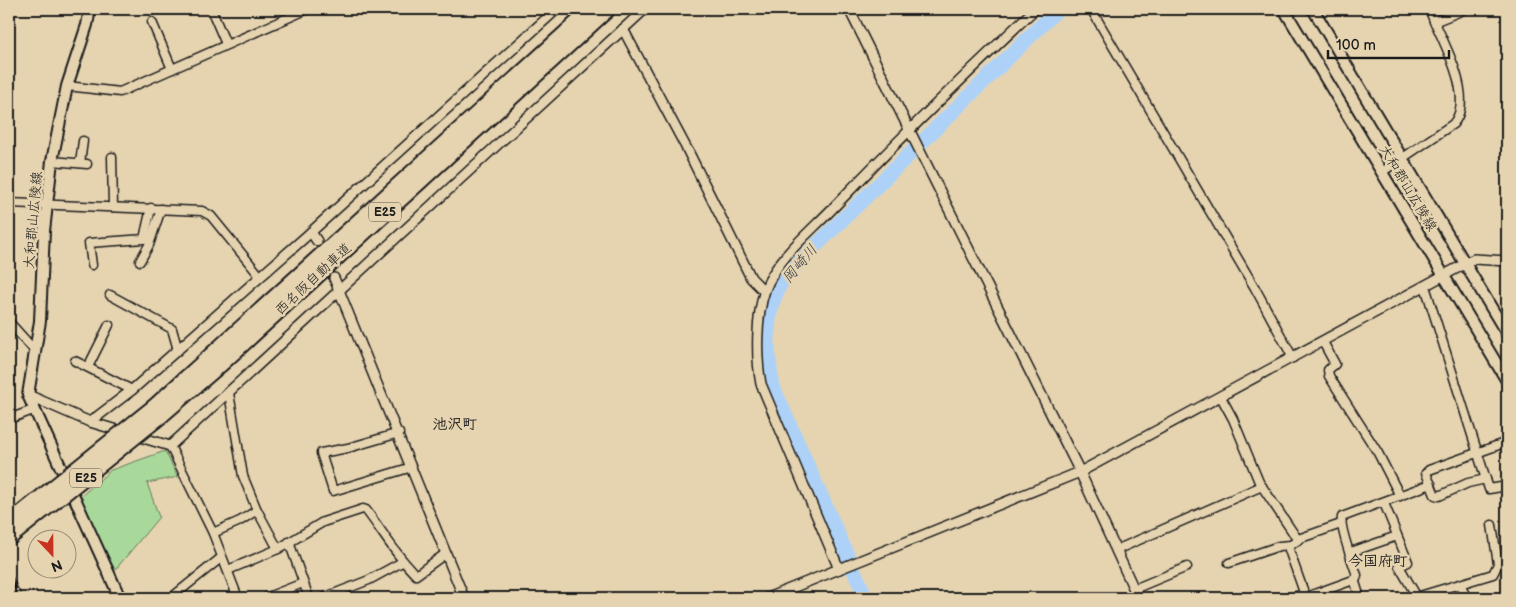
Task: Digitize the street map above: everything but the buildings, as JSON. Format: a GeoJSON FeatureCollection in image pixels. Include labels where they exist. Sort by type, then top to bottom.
{"type":"FeatureCollection","features":[{"type":"Feature","properties":{"kind":"highway","name":"西名阪自動車道"},"geometry":{"type":"LineString","coordinates":[[9,538],[158,410],[592,9]]}},
{"type":"Feature","properties":{"kind":"highway","name":"西名阪自動車道"},"geometry":{"type":"LineString","coordinates":[[9,523],[220,365],[608,9]]}},
{"type":"Feature","properties":{"kind":"main road","name":"大和郡山広陵線"},"geometry":{"type":"LineString","coordinates":[[90,9],[67,86],[52,161],[36,352],[28,395],[33,410],[120,598]]}},
{"type":"Feature","properties":{"kind":"main road","name":"大和郡山広陵線"},"geometry":{"type":"LineString","coordinates":[[1284,9],[1507,381]]}},
{"type":"Feature","properties":{"kind":"main road","name":"大和郡山広陵線"},"geometry":{"type":"LineString","coordinates":[[1313,9],[1507,334]]}},
{"type":"Feature","properties":{"kind":"street"},"geometry":{"type":"LineString","coordinates":[[211,9],[226,44]]}},
{"type":"Feature","properties":{"kind":"street"},"geometry":{"type":"LineString","coordinates":[[67,86],[120,92],[308,9]]}},
{"type":"Feature","properties":{"kind":"street"},"geometry":{"type":"LineString","coordinates":[[90,422],[132,390],[312,232],[557,9]]}},
{"type":"Feature","properties":{"kind":"street"},"geometry":{"type":"LineString","coordinates":[[170,446],[645,9]]}},
{"type":"Feature","properties":{"kind":"street"},"geometry":{"type":"LineString","coordinates":[[849,9],[1080,472],[1138,598]]}},
{"type":"Feature","properties":{"kind":"street"},"geometry":{"type":"LineString","coordinates":[[841,568],[761,384],[758,365],[758,338],[764,291],[781,262],[1035,9]]}},
{"type":"Feature","properties":{"kind":"street"},"geometry":{"type":"LineString","coordinates":[[1091,9],[1250,280],[1293,358]]}},
{"type":"Feature","properties":{"kind":"street"},"geometry":{"type":"LineString","coordinates":[[1382,172],[1453,124],[1460,116],[1462,109],[1457,74],[1429,9]]}},
{"type":"Feature","properties":{"kind":"street"},"geometry":{"type":"LineString","coordinates":[[1434,22],[1461,11],[1460,9]]}},
{"type":"Feature","properties":{"kind":"street"},"geometry":{"type":"LineString","coordinates":[[152,22],[172,69]]}},
{"type":"Feature","properties":{"kind":"street"},"geometry":{"type":"LineString","coordinates":[[623,29],[688,151],[751,278],[764,291]]}},
{"type":"Feature","properties":{"kind":"street"},"geometry":{"type":"LineString","coordinates":[[52,161],[83,163],[83,141]]}},
{"type":"Feature","properties":{"kind":"street"},"geometry":{"type":"LineString","coordinates":[[112,157],[113,207]]}},
{"type":"Feature","properties":{"kind":"street"},"geometry":{"type":"LineString","coordinates":[[9,203],[202,211],[208,214],[260,276]]}},
{"type":"Feature","properties":{"kind":"street"},"geometry":{"type":"LineString","coordinates":[[92,265],[89,243],[144,239],[151,208]]}},
{"type":"Feature","properties":{"kind":"street"},"geometry":{"type":"LineString","coordinates":[[140,260],[149,245],[161,209]]}},
{"type":"Feature","properties":{"kind":"street"},"geometry":{"type":"LineString","coordinates":[[312,232],[317,241]]}},
{"type":"Feature","properties":{"kind":"street"},"geometry":{"type":"LineString","coordinates":[[767,598],[1080,472],[1474,259],[1507,261]]}},
{"type":"Feature","properties":{"kind":"street"},"geometry":{"type":"LineString","coordinates":[[334,278],[464,598]]}},
{"type":"Feature","properties":{"kind":"street"},"geometry":{"type":"LineString","coordinates":[[1425,286],[1489,489],[1507,486]]}},
{"type":"Feature","properties":{"kind":"street"},"geometry":{"type":"LineString","coordinates":[[110,295],[172,329],[178,350]]}},
{"type":"Feature","properties":{"kind":"street"},"geometry":{"type":"LineString","coordinates":[[9,322],[36,352]]}},
{"type":"Feature","properties":{"kind":"street"},"geometry":{"type":"LineString","coordinates":[[88,367],[109,325]]}},
{"type":"Feature","properties":{"kind":"street"},"geometry":{"type":"LineString","coordinates":[[1323,342],[1335,364],[1328,370],[1329,376],[1378,453],[1400,496]]}},
{"type":"Feature","properties":{"kind":"street"},"geometry":{"type":"LineString","coordinates":[[75,361],[132,390]]}},
{"type":"Feature","properties":{"kind":"street"},"geometry":{"type":"LineString","coordinates":[[229,393],[243,476],[257,510],[278,549]]}},
{"type":"Feature","properties":{"kind":"street"},"geometry":{"type":"LineString","coordinates":[[28,395],[90,422],[170,446],[213,533],[238,598]]}},
{"type":"Feature","properties":{"kind":"street"},"geometry":{"type":"LineString","coordinates":[[1221,396],[1262,486],[1298,540]]}},
{"type":"Feature","properties":{"kind":"street"},"geometry":{"type":"LineString","coordinates":[[9,420],[33,410]]}},
{"type":"Feature","properties":{"kind":"street"},"geometry":{"type":"LineString","coordinates":[[398,433],[348,448],[321,453],[333,491],[412,467]]}},
{"type":"Feature","properties":{"kind":"street"},"geometry":{"type":"LineString","coordinates":[[1486,479],[1468,483],[1438,496],[1435,495],[1426,473],[1428,470],[1507,442]]}},
{"type":"Feature","properties":{"kind":"street"},"geometry":{"type":"LineString","coordinates":[[1287,598],[1306,596],[1354,579],[1357,575],[1341,524],[1342,517],[1431,484]]}},
{"type":"Feature","properties":{"kind":"street"},"geometry":{"type":"LineString","coordinates":[[1116,550],[1262,486]]}},
{"type":"Feature","properties":{"kind":"street"},"geometry":{"type":"LineString","coordinates":[[1384,503],[1408,562],[1399,566],[1415,598],[1486,576],[1497,570],[1498,564],[1492,525]]}},
{"type":"Feature","properties":{"kind":"street"},"geometry":{"type":"LineString","coordinates":[[228,570],[278,549],[323,522],[363,509],[366,510],[383,532],[402,562],[416,575],[445,554]]}},
{"type":"Feature","properties":{"kind":"street"},"geometry":{"type":"LineString","coordinates":[[213,533],[240,521],[257,510]]}},
{"type":"Feature","properties":{"kind":"street"},"geometry":{"type":"LineString","coordinates":[[1230,563],[1279,546],[1291,545],[1298,540],[1341,524]]}},
{"type":"Feature","properties":{"kind":"street"},"geometry":{"type":"LineString","coordinates":[[1351,552],[1397,536]]}},
{"type":"Feature","properties":{"kind":"street"},"geometry":{"type":"LineString","coordinates":[[290,542],[309,598]]}},
{"type":"Feature","properties":{"kind":"street"},"geometry":{"type":"LineString","coordinates":[[1291,545],[1289,550],[1306,596]]}},
{"type":"Feature","properties":{"kind":"street"},"geometry":{"type":"LineString","coordinates":[[171,598],[222,557]]}},
{"type":"Feature","properties":{"kind":"street"},"geometry":{"type":"LineString","coordinates":[[323,598],[369,580],[402,562]]}},
{"type":"Feature","properties":{"kind":"street"},"geometry":{"type":"LineString","coordinates":[[1134,589],[1187,567]]}},
{"type":"Feature","properties":{"kind":"street"},"geometry":{"type":"LineString","coordinates":[[1354,579],[1360,598]]}},
{"type":"Feature","properties":{"kind":"street"},"geometry":{"type":"LineString","coordinates":[[265,598],[303,583]]}},
{"type":"Feature","properties":{"kind":"street"},"geometry":{"type":"LineString","coordinates":[[1461,584],[1466,598]]}},
{"type":"Feature","properties":{"kind":"green space"},"geometry":{"type":"Polygon","coordinates":[[[165,451],[178,477],[147,483],[159,517],[115,570],[79,498],[111,470],[165,451]]]}},
{"type":"Feature","properties":{"kind":"waterway","name":"岡崎川"},"geometry":{"type":"LineString","coordinates":[[866,598],[773,387],[768,339],[768,326],[773,302],[781,283],[798,263],[1058,9]]}},
{"type":"Feature","properties":{"kind":"railway"},"geometry":{"type":"LineString","coordinates":[[9,575],[21,598]]}},
{"type":"Feature","properties":{"kind":"district","name":"池沢町"},"geometry":{"type":"Point","coordinates":[455,424]}},
{"type":"Feature","properties":{"kind":"district","name":"今国府町"},"geometry":{"type":"Point","coordinates":[1378,561]}}]}
